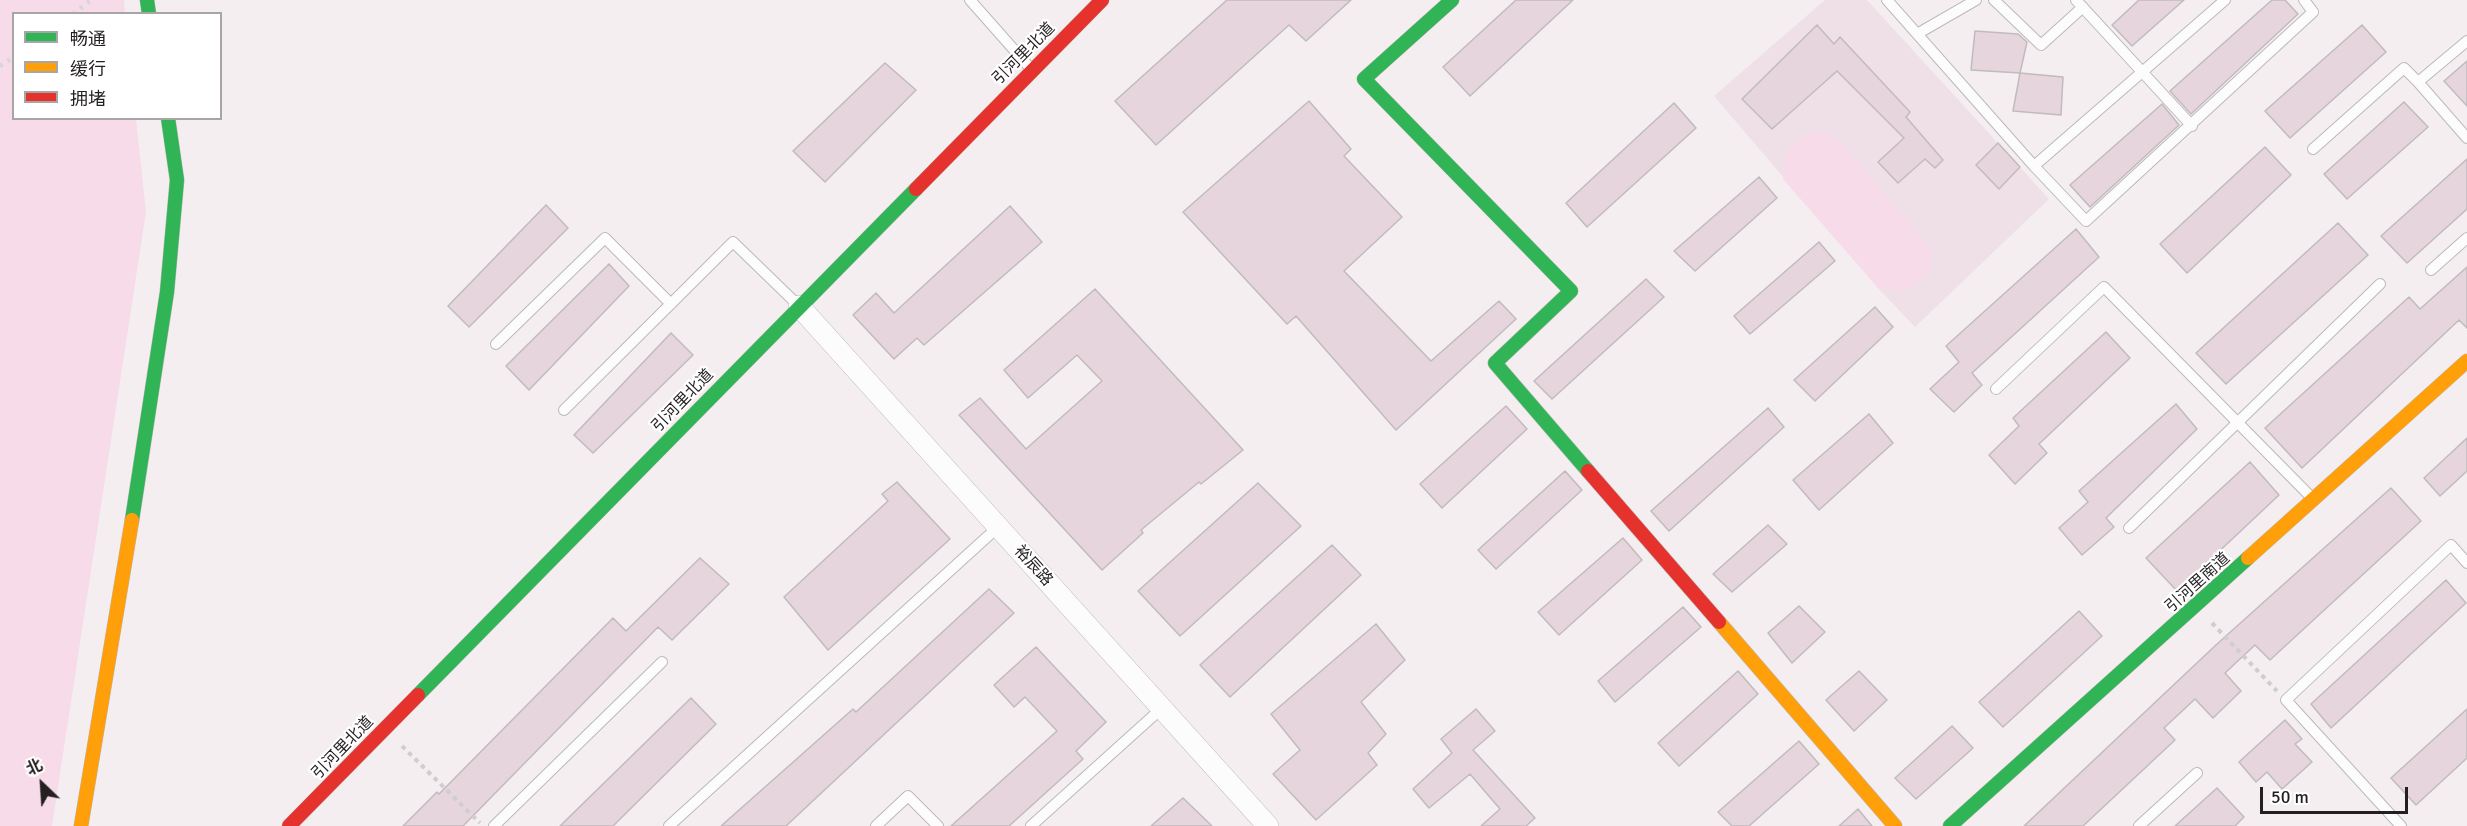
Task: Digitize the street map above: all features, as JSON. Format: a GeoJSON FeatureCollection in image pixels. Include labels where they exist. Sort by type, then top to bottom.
{"type":"FeatureCollection","features":[{"type":"Feature","properties":{"kind":"street","name":"引河里北道"},"geometry":{"type":"LineString","coordinates":[[289,826],[1102,0]]}},
{"type":"Feature","properties":{"kind":"street"},"geometry":{"type":"LineString","coordinates":[[1452,0],[1364,79],[1571,291],[1495,363],[1895,826]]}},
{"type":"Feature","properties":{"kind":"street"},"geometry":{"type":"LineString","coordinates":[[81,826],[124,575],[167,292],[177,180],[168,120]]}},
{"type":"Feature","properties":{"kind":"street","name":"裕辰路"},"geometry":{"type":"LineString","coordinates":[[799,306],[1268,826]]}},
{"type":"Feature","properties":{"kind":"street","name":"引河里南道"},"geometry":{"type":"LineString","coordinates":[[1950,826],[2467,362]]}},
{"type":"Feature","properties":{"kind":"lane"},"geometry":{"type":"LineString","coordinates":[[970,0],[1032,69]]}},
{"type":"Feature","properties":{"kind":"lane"},"geometry":{"type":"LineString","coordinates":[[1887,0],[2034,166],[2086,221],[2192,126],[2313,12],[2304,0]]}},
{"type":"Feature","properties":{"kind":"lane"},"geometry":{"type":"LineString","coordinates":[[1917,34],[1976,0]]}},
{"type":"Feature","properties":{"kind":"lane"},"geometry":{"type":"LineString","coordinates":[[1994,0],[2041,45],[2079,4],[2192,126]]}},
{"type":"Feature","properties":{"kind":"lane"},"geometry":{"type":"LineString","coordinates":[[2034,166],[2225,0]]}},
{"type":"Feature","properties":{"kind":"lane"},"geometry":{"type":"LineString","coordinates":[[2418,82],[2467,41]]}},
{"type":"Feature","properties":{"kind":"lane"},"geometry":{"type":"LineString","coordinates":[[2313,149],[2404,68],[2467,138]]}},
{"type":"Feature","properties":{"kind":"lane"},"geometry":{"type":"LineString","coordinates":[[496,344],[604,238],[671,304]]}},
{"type":"Feature","properties":{"kind":"lane"},"geometry":{"type":"LineString","coordinates":[[2431,270],[2467,238]]}},
{"type":"Feature","properties":{"kind":"lane"},"geometry":{"type":"LineString","coordinates":[[564,410],[733,243],[799,306]]}},
{"type":"Feature","properties":{"kind":"lane"},"geometry":{"type":"LineString","coordinates":[[2129,528],[2380,284]]}},
{"type":"Feature","properties":{"kind":"lane"},"geometry":{"type":"LineString","coordinates":[[1996,388],[2104,286],[2314,500]]}},
{"type":"Feature","properties":{"kind":"lane"},"geometry":{"type":"LineString","coordinates":[[669,826],[998,527]]}},
{"type":"Feature","properties":{"kind":"lane"},"geometry":{"type":"LineString","coordinates":[[2401,826],[2286,700],[2451,545],[2467,563]]}},
{"type":"Feature","properties":{"kind":"lane"},"geometry":{"type":"LineString","coordinates":[[494,826],[662,662]]}},
{"type":"Feature","properties":{"kind":"lane"},"geometry":{"type":"LineString","coordinates":[[1031,826],[1162,708]]}},
{"type":"Feature","properties":{"kind":"lane"},"geometry":{"type":"LineString","coordinates":[[2139,826],[2197,773]]}},
{"type":"Feature","properties":{"kind":"lane"},"geometry":{"type":"LineString","coordinates":[[876,826],[908,796],[938,826]]}},
{"type":"Feature","properties":{"kind":"path"},"geometry":{"type":"LineString","coordinates":[[2196,607],[2286,700]]}},
{"type":"Feature","properties":{"kind":"path"},"geometry":{"type":"LineString","coordinates":[[384,729],[483,826]]}},
{"type":"Feature","properties":{"kind":"shaded area"},"geometry":{"type":"Polygon","coordinates":[[[0,0],[124,0],[125,12],[12,12],[12,120],[136,120],[146,212],[52,826],[0,826],[0,0]]]}},
{"type":"Feature","properties":{"kind":"shaded area"},"geometry":{"type":"Polygon","coordinates":[[[1825,0],[1867,0],[2049,199],[1915,327],[1878,288],[1714,96],[1825,0]]]}},
{"type":"Feature","properties":{"kind":"shaded area"},"geometry":{"type":"Polygon","coordinates":[[[1810,132],[1823,133],[1837,138],[1927,244],[1932,257],[1930,267],[1924,279],[1913,288],[1902,291],[1878,288],[1783,179],[1784,161],[1790,148],[1810,132]]]}},
{"type":"Feature","properties":{"kind":"building"},"geometry":{"type":"Polygon","coordinates":[[[1227,0],[1351,0],[1306,41],[1289,25],[1156,145],[1115,101],[1227,0]]]}},
{"type":"Feature","properties":{"kind":"building"},"geometry":{"type":"Polygon","coordinates":[[[1516,0],[1573,0],[1470,96],[1443,67],[1516,0]]]}},
{"type":"Feature","properties":{"kind":"building"},"geometry":{"type":"Polygon","coordinates":[[[2139,0],[2184,0],[2132,46],[2112,25],[2139,0]]]}},
{"type":"Feature","properties":{"kind":"building"},"geometry":{"type":"Polygon","coordinates":[[[2272,0],[2285,0],[2298,14],[2191,114],[2170,91],[2272,0]]]}},
{"type":"Feature","properties":{"kind":"building"},"geometry":{"type":"Polygon","coordinates":[[[1817,25],[1834,44],[1840,37],[1910,112],[1906,117],[1943,160],[1935,168],[1925,159],[1898,183],[1878,162],[1904,138],[1837,71],[1772,129],[1742,99],[1817,25]]]}},
{"type":"Feature","properties":{"kind":"building"},"geometry":{"type":"Polygon","coordinates":[[[2362,25],[2386,52],[2290,138],[2265,111],[2362,25]]]}},
{"type":"Feature","properties":{"kind":"building"},"geometry":{"type":"Polygon","coordinates":[[[1975,31],[2018,34],[2027,42],[2020,73],[1971,70],[1975,31]]]}},
{"type":"Feature","properties":{"kind":"building"},"geometry":{"type":"Polygon","coordinates":[[[2467,61],[2467,106],[2444,81],[2467,61]]]}},
{"type":"Feature","properties":{"kind":"building"},"geometry":{"type":"Polygon","coordinates":[[[885,63],[916,90],[825,182],[793,151],[885,63]]]}},
{"type":"Feature","properties":{"kind":"building"},"geometry":{"type":"Polygon","coordinates":[[[2020,73],[2063,77],[2061,115],[2013,111],[2020,73]]]}},
{"type":"Feature","properties":{"kind":"building"},"geometry":{"type":"Polygon","coordinates":[[[1309,101],[1351,149],[1344,156],[1402,217],[1344,271],[1431,361],[1499,301],[1516,319],[1396,430],[1296,316],[1287,324],[1183,212],[1309,101]]]}},
{"type":"Feature","properties":{"kind":"building"},"geometry":{"type":"Polygon","coordinates":[[[2404,102],[2428,127],[2347,199],[2324,174],[2404,102]]]}},
{"type":"Feature","properties":{"kind":"building"},"geometry":{"type":"Polygon","coordinates":[[[1674,103],[1696,128],[1587,227],[1566,203],[1674,103]]]}},
{"type":"Feature","properties":{"kind":"building"},"geometry":{"type":"Polygon","coordinates":[[[2162,104],[2179,125],[2090,207],[2070,185],[2162,104]]]}},
{"type":"Feature","properties":{"kind":"building"},"geometry":{"type":"Polygon","coordinates":[[[1998,143],[2020,167],[1999,189],[1976,165],[1998,143]]]}},
{"type":"Feature","properties":{"kind":"building"},"geometry":{"type":"Polygon","coordinates":[[[2265,147],[2291,175],[2187,273],[2160,244],[2265,147]]]}},
{"type":"Feature","properties":{"kind":"building"},"geometry":{"type":"Polygon","coordinates":[[[2467,159],[2467,209],[2407,263],[2381,236],[2467,159]]]}},
{"type":"Feature","properties":{"kind":"building"},"geometry":{"type":"Polygon","coordinates":[[[1759,177],[1777,198],[1695,271],[1674,251],[1759,177]]]}},
{"type":"Feature","properties":{"kind":"building"},"geometry":{"type":"Polygon","coordinates":[[[546,205],[568,228],[469,327],[448,306],[546,205]]]}},
{"type":"Feature","properties":{"kind":"building"},"geometry":{"type":"Polygon","coordinates":[[[1010,206],[1042,242],[924,345],[917,338],[894,359],[853,315],[876,293],[894,313],[1010,206]]]}},
{"type":"Feature","properties":{"kind":"building"},"geometry":{"type":"Polygon","coordinates":[[[2338,223],[2368,255],[2226,384],[2196,353],[2338,223]]]}},
{"type":"Feature","properties":{"kind":"building"},"geometry":{"type":"Polygon","coordinates":[[[2076,229],[2099,257],[1972,373],[1982,385],[1954,412],[1930,389],[1959,362],[1946,346],[2076,229]]]}},
{"type":"Feature","properties":{"kind":"building"},"geometry":{"type":"Polygon","coordinates":[[[1819,242],[1835,261],[1750,334],[1734,316],[1819,242]]]}},
{"type":"Feature","properties":{"kind":"building"},"geometry":{"type":"Polygon","coordinates":[[[609,264],[629,286],[529,390],[506,366],[609,264]]]}},
{"type":"Feature","properties":{"kind":"building"},"geometry":{"type":"Polygon","coordinates":[[[2467,267],[2467,328],[2459,320],[2302,468],[2265,428],[2409,297],[2420,309],[2467,267]]]}},
{"type":"Feature","properties":{"kind":"building"},"geometry":{"type":"Polygon","coordinates":[[[1646,279],[1664,297],[1552,399],[1534,381],[1646,279]]]}},
{"type":"Feature","properties":{"kind":"building"},"geometry":{"type":"Polygon","coordinates":[[[1095,289],[1243,450],[1201,484],[1199,482],[1141,530],[1143,533],[1102,570],[959,415],[980,398],[1026,449],[1102,381],[1077,355],[1028,398],[1004,370],[1095,289]]]}},
{"type":"Feature","properties":{"kind":"building"},"geometry":{"type":"Polygon","coordinates":[[[1875,307],[1893,327],[1815,401],[1794,380],[1875,307]]]}},
{"type":"Feature","properties":{"kind":"building"},"geometry":{"type":"Polygon","coordinates":[[[2106,332],[2130,358],[2039,444],[2047,453],[2015,484],[1989,455],[2019,426],[2013,418],[2106,332]]]}},
{"type":"Feature","properties":{"kind":"building"},"geometry":{"type":"Polygon","coordinates":[[[671,333],[693,355],[593,453],[574,435],[671,333]]]}},
{"type":"Feature","properties":{"kind":"building"},"geometry":{"type":"Polygon","coordinates":[[[2176,404],[2197,429],[2106,518],[2114,527],[2082,555],[2059,528],[2088,502],[2079,491],[2176,404]]]}},
{"type":"Feature","properties":{"kind":"building"},"geometry":{"type":"Polygon","coordinates":[[[1506,406],[1527,429],[1442,508],[1420,484],[1506,406]]]}},
{"type":"Feature","properties":{"kind":"building"},"geometry":{"type":"Polygon","coordinates":[[[1768,408],[1784,427],[1669,531],[1651,511],[1768,408]]]}},
{"type":"Feature","properties":{"kind":"building"},"geometry":{"type":"Polygon","coordinates":[[[1869,414],[1893,443],[1819,510],[1793,480],[1869,414]]]}},
{"type":"Feature","properties":{"kind":"building"},"geometry":{"type":"Polygon","coordinates":[[[2467,438],[2467,471],[2440,496],[2424,478],[2467,438]]]}},
{"type":"Feature","properties":{"kind":"building"},"geometry":{"type":"Polygon","coordinates":[[[2250,462],[2279,495],[2177,591],[2146,558],[2250,462]]]}},
{"type":"Feature","properties":{"kind":"building"},"geometry":{"type":"Polygon","coordinates":[[[1565,471],[1582,490],[1496,569],[1478,550],[1565,471]]]}},
{"type":"Feature","properties":{"kind":"building"},"geometry":{"type":"Polygon","coordinates":[[[897,482],[950,539],[828,650],[784,597],[888,501],[882,494],[897,482]]]}},
{"type":"Feature","properties":{"kind":"building"},"geometry":{"type":"Polygon","coordinates":[[[1258,483],[1301,526],[1180,636],[1138,591],[1258,483]]]}},
{"type":"Feature","properties":{"kind":"building"},"geometry":{"type":"Polygon","coordinates":[[[2391,488],[2421,521],[2270,660],[2255,645],[2225,673],[2241,691],[2213,718],[2195,699],[2164,728],[2175,740],[2083,826],[2024,826],[2217,644],[2391,488]]]}},
{"type":"Feature","properties":{"kind":"building"},"geometry":{"type":"Polygon","coordinates":[[[1768,525],[1787,544],[1732,592],[1713,574],[1768,525]]]}},
{"type":"Feature","properties":{"kind":"building"},"geometry":{"type":"Polygon","coordinates":[[[1623,538],[1642,560],[1559,635],[1538,612],[1623,538]]]}},
{"type":"Feature","properties":{"kind":"building"},"geometry":{"type":"Polygon","coordinates":[[[1332,545],[1361,575],[1230,697],[1200,665],[1332,545]]]}},
{"type":"Feature","properties":{"kind":"building"},"geometry":{"type":"Polygon","coordinates":[[[700,558],[729,584],[672,640],[658,627],[463,826],[403,826],[437,792],[439,794],[613,618],[626,631],[700,558]]]}},
{"type":"Feature","properties":{"kind":"building"},"geometry":{"type":"Polygon","coordinates":[[[2446,580],[2466,603],[2331,728],[2311,704],[2446,580]]]}},
{"type":"Feature","properties":{"kind":"building"},"geometry":{"type":"Polygon","coordinates":[[[989,589],[1014,613],[786,826],[721,826],[853,709],[856,712],[989,589]]]}},
{"type":"Feature","properties":{"kind":"building"},"geometry":{"type":"Polygon","coordinates":[[[1799,606],[1825,632],[1792,663],[1768,633],[1799,606]]]}},
{"type":"Feature","properties":{"kind":"building"},"geometry":{"type":"Polygon","coordinates":[[[1683,607],[1701,627],[1615,702],[1598,681],[1683,607]]]}},
{"type":"Feature","properties":{"kind":"building"},"geometry":{"type":"Polygon","coordinates":[[[2079,611],[2102,636],[2003,727],[1979,702],[2079,611]]]}},
{"type":"Feature","properties":{"kind":"building"},"geometry":{"type":"Polygon","coordinates":[[[1376,624],[1405,660],[1361,702],[1386,734],[1368,753],[1377,765],[1316,820],[1273,774],[1300,750],[1271,714],[1376,624]]]}},
{"type":"Feature","properties":{"kind":"building"},"geometry":{"type":"Polygon","coordinates":[[[1036,647],[1106,722],[1076,751],[1083,759],[1009,826],[951,826],[1057,731],[1025,697],[1014,707],[994,685],[1036,647]]]}},
{"type":"Feature","properties":{"kind":"building"},"geometry":{"type":"Polygon","coordinates":[[[1738,671],[1758,694],[1679,766],[1658,743],[1738,671]]]}},
{"type":"Feature","properties":{"kind":"building"},"geometry":{"type":"Polygon","coordinates":[[[1859,671],[1887,700],[1854,731],[1826,700],[1859,671]]]}},
{"type":"Feature","properties":{"kind":"building"},"geometry":{"type":"Polygon","coordinates":[[[691,698],[716,724],[613,826],[560,826],[691,698]]]}},
{"type":"Feature","properties":{"kind":"building"},"geometry":{"type":"Polygon","coordinates":[[[1476,709],[1495,731],[1473,750],[1535,818],[1526,826],[1481,826],[1500,809],[1470,774],[1429,808],[1413,789],[1452,753],[1441,739],[1476,709]]]}},
{"type":"Feature","properties":{"kind":"building"},"geometry":{"type":"Polygon","coordinates":[[[2467,709],[2467,758],[2416,805],[2391,778],[2467,709]]]}},
{"type":"Feature","properties":{"kind":"building"},"geometry":{"type":"Polygon","coordinates":[[[2285,720],[2302,739],[2295,744],[2312,762],[2282,789],[2267,772],[2256,782],[2239,762],[2285,720]]]}},
{"type":"Feature","properties":{"kind":"building"},"geometry":{"type":"Polygon","coordinates":[[[1952,726],[1973,748],[1916,799],[1895,778],[1952,726]]]}},
{"type":"Feature","properties":{"kind":"building"},"geometry":{"type":"Polygon","coordinates":[[[1799,741],[1819,764],[1749,826],[1732,826],[1718,812],[1799,741]]]}},
{"type":"Feature","properties":{"kind":"building"},"geometry":{"type":"Polygon","coordinates":[[[2217,788],[2244,817],[2235,826],[2175,826],[2217,788]]]}},
{"type":"Feature","properties":{"kind":"building"},"geometry":{"type":"Polygon","coordinates":[[[1183,798],[1212,826],[1151,826],[1183,798]]]}},
{"type":"Feature","properties":{"kind":"building"},"geometry":{"type":"Polygon","coordinates":[[[1858,809],[1872,826],[1839,826],[1858,809]]]}},
{"type":"Feature","properties":{"kind":"railway"},"geometry":{"type":"LineString","coordinates":[[76,12],[91,0]]}},
{"type":"Feature","properties":{"kind":"railway"},"geometry":{"type":"LineString","coordinates":[[0,66],[12,58]]}},
{"type":"Feature","properties":{"kind":"traffic: fast"},"geometry":{"type":"LineString","coordinates":[[147,0],[149,12]]}},
{"type":"Feature","properties":{"kind":"traffic: fast"},"geometry":{"type":"LineString","coordinates":[[1452,0],[1364,79],[1571,291],[1495,363],[1588,471]]}},
{"type":"Feature","properties":{"kind":"traffic: fast"},"geometry":{"type":"LineString","coordinates":[[132,520],[167,292],[177,180],[168,120]]}},
{"type":"Feature","properties":{"kind":"traffic: fast"},"geometry":{"type":"LineString","coordinates":[[418,695],[916,189]]}},
{"type":"Feature","properties":{"kind":"traffic: fast"},"geometry":{"type":"LineString","coordinates":[[1950,826],[2248,558]]}},
{"type":"Feature","properties":{"kind":"traffic: slow"},"geometry":{"type":"LineString","coordinates":[[2248,558],[2467,361]]}},
{"type":"Feature","properties":{"kind":"traffic: slow"},"geometry":{"type":"LineString","coordinates":[[81,826],[132,520]]}},
{"type":"Feature","properties":{"kind":"traffic: slow"},"geometry":{"type":"LineString","coordinates":[[1719,622],[1895,826]]}},
{"type":"Feature","properties":{"kind":"traffic: jam"},"geometry":{"type":"LineString","coordinates":[[916,189],[1102,0]]}},
{"type":"Feature","properties":{"kind":"traffic: jam"},"geometry":{"type":"LineString","coordinates":[[1588,471],[1719,622]]}},
{"type":"Feature","properties":{"kind":"traffic: jam"},"geometry":{"type":"LineString","coordinates":[[289,826],[418,695]]}}]}
